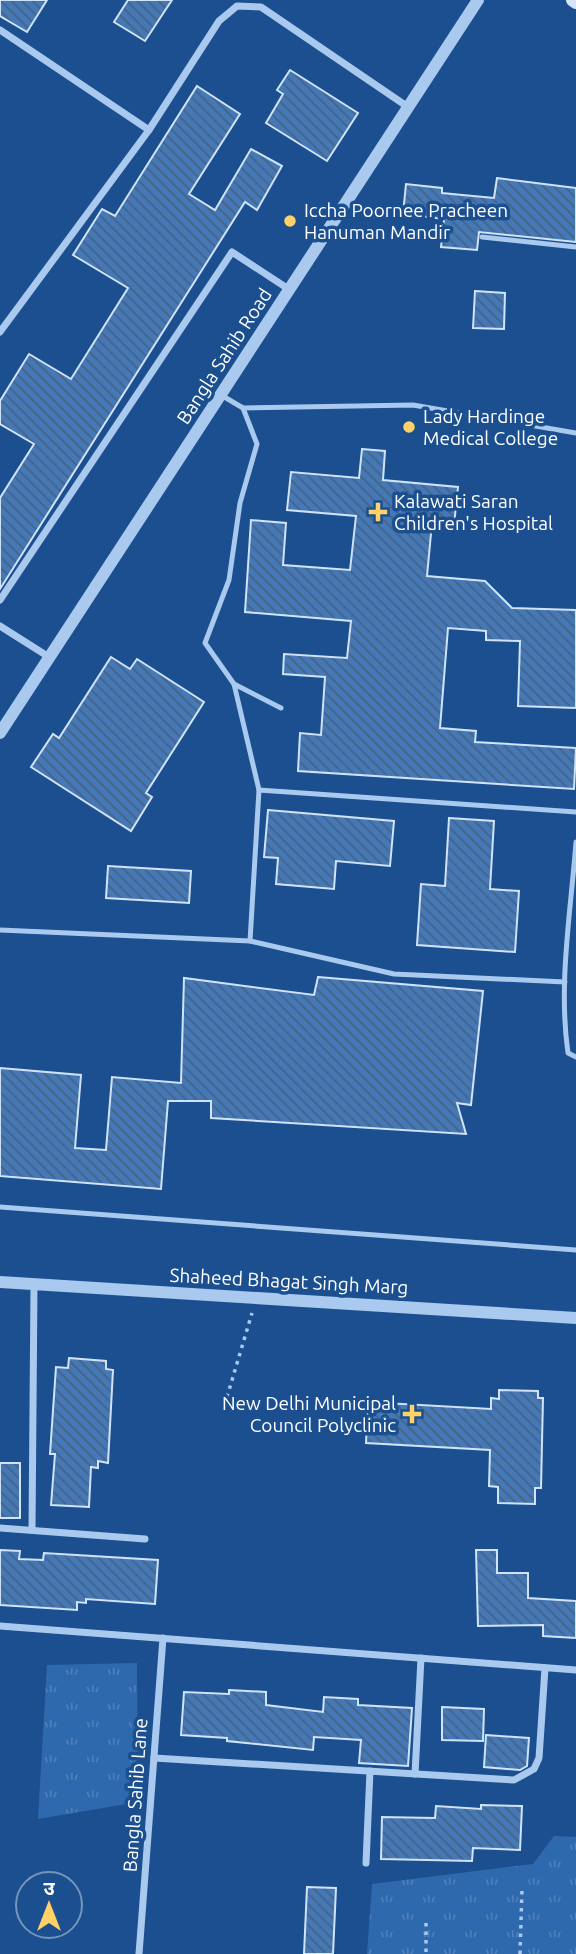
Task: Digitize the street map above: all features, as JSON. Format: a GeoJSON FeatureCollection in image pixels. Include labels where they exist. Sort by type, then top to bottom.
{"type":"FeatureCollection","features":[{"type":"Feature","properties":{"kind":"street","name":"Bangla Sahib Road"},"geometry":{"type":"LineString","coordinates":[[0,733],[478,0]]}},
{"type":"Feature","properties":{"kind":"street"},"geometry":{"type":"LineString","coordinates":[[0,332],[149,130],[219,21],[237,6],[261,7],[408,107]]}},
{"type":"Feature","properties":{"kind":"street"},"geometry":{"type":"LineString","coordinates":[[0,30],[149,130]]}},
{"type":"Feature","properties":{"kind":"street"},"geometry":{"type":"LineString","coordinates":[[0,600],[232,252],[290,289]]}},
{"type":"Feature","properties":{"kind":"street"},"geometry":{"type":"LineString","coordinates":[[0,626],[49,657]]}},
{"type":"Feature","properties":{"kind":"street","name":"Shaheed Bhagat Singh Marg"},"geometry":{"type":"LineString","coordinates":[[0,1282],[576,1318]]}},
{"type":"Feature","properties":{"kind":"street"},"geometry":{"type":"LineString","coordinates":[[32,1531],[34,1285]]}},
{"type":"Feature","properties":{"kind":"street"},"geometry":{"type":"LineString","coordinates":[[0,1528],[145,1539]]}},
{"type":"Feature","properties":{"kind":"street"},"geometry":{"type":"LineString","coordinates":[[0,1626],[576,1670]]}},
{"type":"Feature","properties":{"kind":"street","name":"Bangla Sahib Lane"},"geometry":{"type":"LineString","coordinates":[[139,1954],[163,1638]]}},
{"type":"Feature","properties":{"kind":"street"},"geometry":{"type":"LineString","coordinates":[[415,1774],[421,1658]]}},
{"type":"Feature","properties":{"kind":"street"},"geometry":{"type":"LineString","coordinates":[[154,1758],[514,1780],[526,1776],[534,1769],[538,1758],[545,1668]]}},
{"type":"Feature","properties":{"kind":"street"},"geometry":{"type":"LineString","coordinates":[[366,1863],[370,1771]]}},
{"type":"Feature","properties":{"kind":"lane"},"geometry":{"type":"LineString","coordinates":[[482,237],[576,247]]}},
{"type":"Feature","properties":{"kind":"lane"},"geometry":{"type":"LineString","coordinates":[[221,396],[243,408],[413,405],[576,433]]}},
{"type":"Feature","properties":{"kind":"lane"},"geometry":{"type":"LineString","coordinates":[[243,408],[257,444],[240,503],[229,580],[205,643],[234,684],[259,790],[250,941]]}},
{"type":"Feature","properties":{"kind":"lane"},"geometry":{"type":"LineString","coordinates":[[234,684],[281,708]]}},
{"type":"Feature","properties":{"kind":"lane"},"geometry":{"type":"LineString","coordinates":[[259,790],[576,812]]}},
{"type":"Feature","properties":{"kind":"lane"},"geometry":{"type":"LineString","coordinates":[[576,842],[565,982],[568,1052],[576,1057]]}},
{"type":"Feature","properties":{"kind":"lane"},"geometry":{"type":"LineString","coordinates":[[0,930],[250,941],[394,974],[565,982]]}},
{"type":"Feature","properties":{"kind":"lane"},"geometry":{"type":"LineString","coordinates":[[0,1207],[576,1250]]}},
{"type":"Feature","properties":{"kind":"path"},"geometry":{"type":"LineString","coordinates":[[227,1397],[257,1298]]}},
{"type":"Feature","properties":{"kind":"path"},"geometry":{"type":"LineString","coordinates":[[520,1954],[522,1889]]}},
{"type":"Feature","properties":{"kind":"path"},"geometry":{"type":"LineString","coordinates":[[426,1923],[426,1954]]}},
{"type":"Feature","properties":{"kind":"green space"},"geometry":{"type":"Polygon","coordinates":[[[137,1663],[138,1802],[38,1819],[47,1665],[137,1663]]]}},
{"type":"Feature","properties":{"kind":"green space"},"geometry":{"type":"Polygon","coordinates":[[[554,1836],[576,1837],[576,1954],[367,1954],[372,1884],[533,1864],[554,1836]]]}},
{"type":"Feature","properties":{"kind":"building"},"geometry":{"type":"Polygon","coordinates":[[[0,0],[47,0],[27,32],[0,16],[0,0]]]}},
{"type":"Feature","properties":{"kind":"building"},"geometry":{"type":"Polygon","coordinates":[[[128,0],[172,0],[145,41],[114,22],[128,0]]]}},
{"type":"Feature","properties":{"kind":"building"},"geometry":{"type":"Polygon","coordinates":[[[290,70],[358,113],[327,161],[266,123],[283,94],[277,90],[290,70]]]}},
{"type":"Feature","properties":{"kind":"building"},"geometry":{"type":"Polygon","coordinates":[[[197,86],[240,114],[189,194],[215,210],[251,149],[282,166],[257,210],[245,202],[0,589],[0,498],[34,444],[0,424],[0,401],[29,354],[71,379],[128,288],[73,255],[102,209],[115,216],[197,86]]]}},
{"type":"Feature","properties":{"kind":"building"},"geometry":{"type":"Polygon","coordinates":[[[497,178],[576,188],[576,242],[479,232],[477,250],[441,247],[444,219],[403,214],[406,184],[442,188],[442,193],[494,198],[497,178]]]}},
{"type":"Feature","properties":{"kind":"building"},"geometry":{"type":"Polygon","coordinates":[[[475,291],[505,293],[504,329],[473,328],[475,291]]]}},
{"type":"Feature","properties":{"kind":"building"},"geometry":{"type":"Polygon","coordinates":[[[362,449],[385,451],[383,480],[458,487],[454,525],[432,523],[427,576],[485,581],[512,608],[576,610],[576,708],[518,706],[520,641],[486,640],[486,631],[448,628],[440,728],[476,731],[475,742],[576,748],[574,789],[298,771],[300,733],[321,735],[325,677],[283,674],[284,654],[347,658],[351,621],[245,612],[251,520],[286,523],[283,565],[350,570],[356,516],[287,510],[291,472],[359,478],[362,449]]]}},
{"type":"Feature","properties":{"kind":"building"},"geometry":{"type":"Polygon","coordinates":[[[111,657],[130,669],[137,659],[204,702],[146,793],[152,797],[131,831],[31,767],[53,734],[59,738],[111,657]]]}},
{"type":"Feature","properties":{"kind":"building"},"geometry":{"type":"Polygon","coordinates":[[[268,810],[394,821],[390,866],[336,861],[334,889],[276,884],[278,858],[264,857],[268,810]]]}},
{"type":"Feature","properties":{"kind":"building"},"geometry":{"type":"Polygon","coordinates":[[[449,818],[494,821],[490,889],[519,891],[515,952],[417,945],[421,884],[445,886],[449,818]]]}},
{"type":"Feature","properties":{"kind":"building"},"geometry":{"type":"Polygon","coordinates":[[[108,866],[191,871],[189,903],[106,898],[108,866]]]}},
{"type":"Feature","properties":{"kind":"building"},"geometry":{"type":"Polygon","coordinates":[[[318,977],[483,991],[471,1105],[457,1103],[466,1134],[211,1118],[211,1101],[168,1101],[161,1189],[0,1176],[0,1068],[81,1075],[75,1148],[106,1150],[112,1077],[181,1083],[184,978],[314,995],[318,977]]]}},
{"type":"Feature","properties":{"kind":"building"},"geometry":{"type":"Polygon","coordinates":[[[69,1358],[106,1361],[106,1369],[113,1370],[108,1463],[98,1461],[98,1468],[91,1467],[89,1507],[51,1505],[55,1454],[50,1454],[56,1367],[68,1368],[69,1358]]]}},
{"type":"Feature","properties":{"kind":"building"},"geometry":{"type":"Polygon","coordinates":[[[499,1390],[538,1391],[538,1398],[543,1398],[541,1488],[535,1488],[535,1504],[498,1503],[498,1487],[489,1486],[490,1450],[366,1443],[368,1402],[491,1409],[491,1398],[499,1399],[499,1390]]]}},
{"type":"Feature","properties":{"kind":"building"},"geometry":{"type":"Polygon","coordinates":[[[0,1463],[20,1463],[20,1518],[0,1518],[0,1463]]]}},
{"type":"Feature","properties":{"kind":"building"},"geometry":{"type":"Polygon","coordinates":[[[0,1550],[20,1551],[19,1559],[43,1560],[44,1553],[158,1560],[155,1604],[86,1599],[86,1603],[77,1602],[77,1610],[0,1605],[0,1550]]]}},
{"type":"Feature","properties":{"kind":"building"},"geometry":{"type":"Polygon","coordinates":[[[476,1550],[497,1550],[497,1573],[528,1573],[528,1598],[576,1601],[576,1638],[543,1636],[543,1625],[478,1626],[476,1550]]]}},
{"type":"Feature","properties":{"kind":"building"},"geometry":{"type":"Polygon","coordinates":[[[229,1690],[266,1692],[266,1705],[323,1712],[324,1697],[358,1699],[358,1705],[412,1708],[408,1766],[359,1763],[361,1740],[314,1737],[313,1750],[227,1741],[227,1738],[181,1735],[184,1692],[229,1694],[229,1690]]]}},
{"type":"Feature","properties":{"kind":"building"},"geometry":{"type":"Polygon","coordinates":[[[442,1707],[484,1709],[483,1741],[442,1740],[442,1707]]]}},
{"type":"Feature","properties":{"kind":"building"},"geometry":{"type":"Polygon","coordinates":[[[486,1735],[529,1738],[527,1766],[520,1770],[484,1767],[486,1735]]]}},
{"type":"Feature","properties":{"kind":"building"},"geometry":{"type":"Polygon","coordinates":[[[481,1805],[522,1806],[520,1850],[473,1848],[472,1861],[381,1859],[382,1817],[435,1818],[436,1806],[481,1809],[481,1805]]]}},
{"type":"Feature","properties":{"kind":"building"},"geometry":{"type":"Polygon","coordinates":[[[307,1887],[336,1888],[333,1954],[304,1954],[307,1887]]]}},
{"type":"Feature","properties":{"kind":"place","name":"Iccha Poornee Pracheen Hanuman Mandir"},"geometry":{"type":"Point","coordinates":[290,221]}},
{"type":"Feature","properties":{"kind":"place","name":"Lady Hardinge Medical College"},"geometry":{"type":"Point","coordinates":[409,427]}},
{"type":"Feature","properties":{"kind":"place","name":"Kalawati Saran Children's Hospital"},"geometry":{"type":"Point","coordinates":[378,512]}},
{"type":"Feature","properties":{"kind":"place","name":"New Delhi Municipal Council Polyclinic"},"geometry":{"type":"Point","coordinates":[412,1414]}}]}
